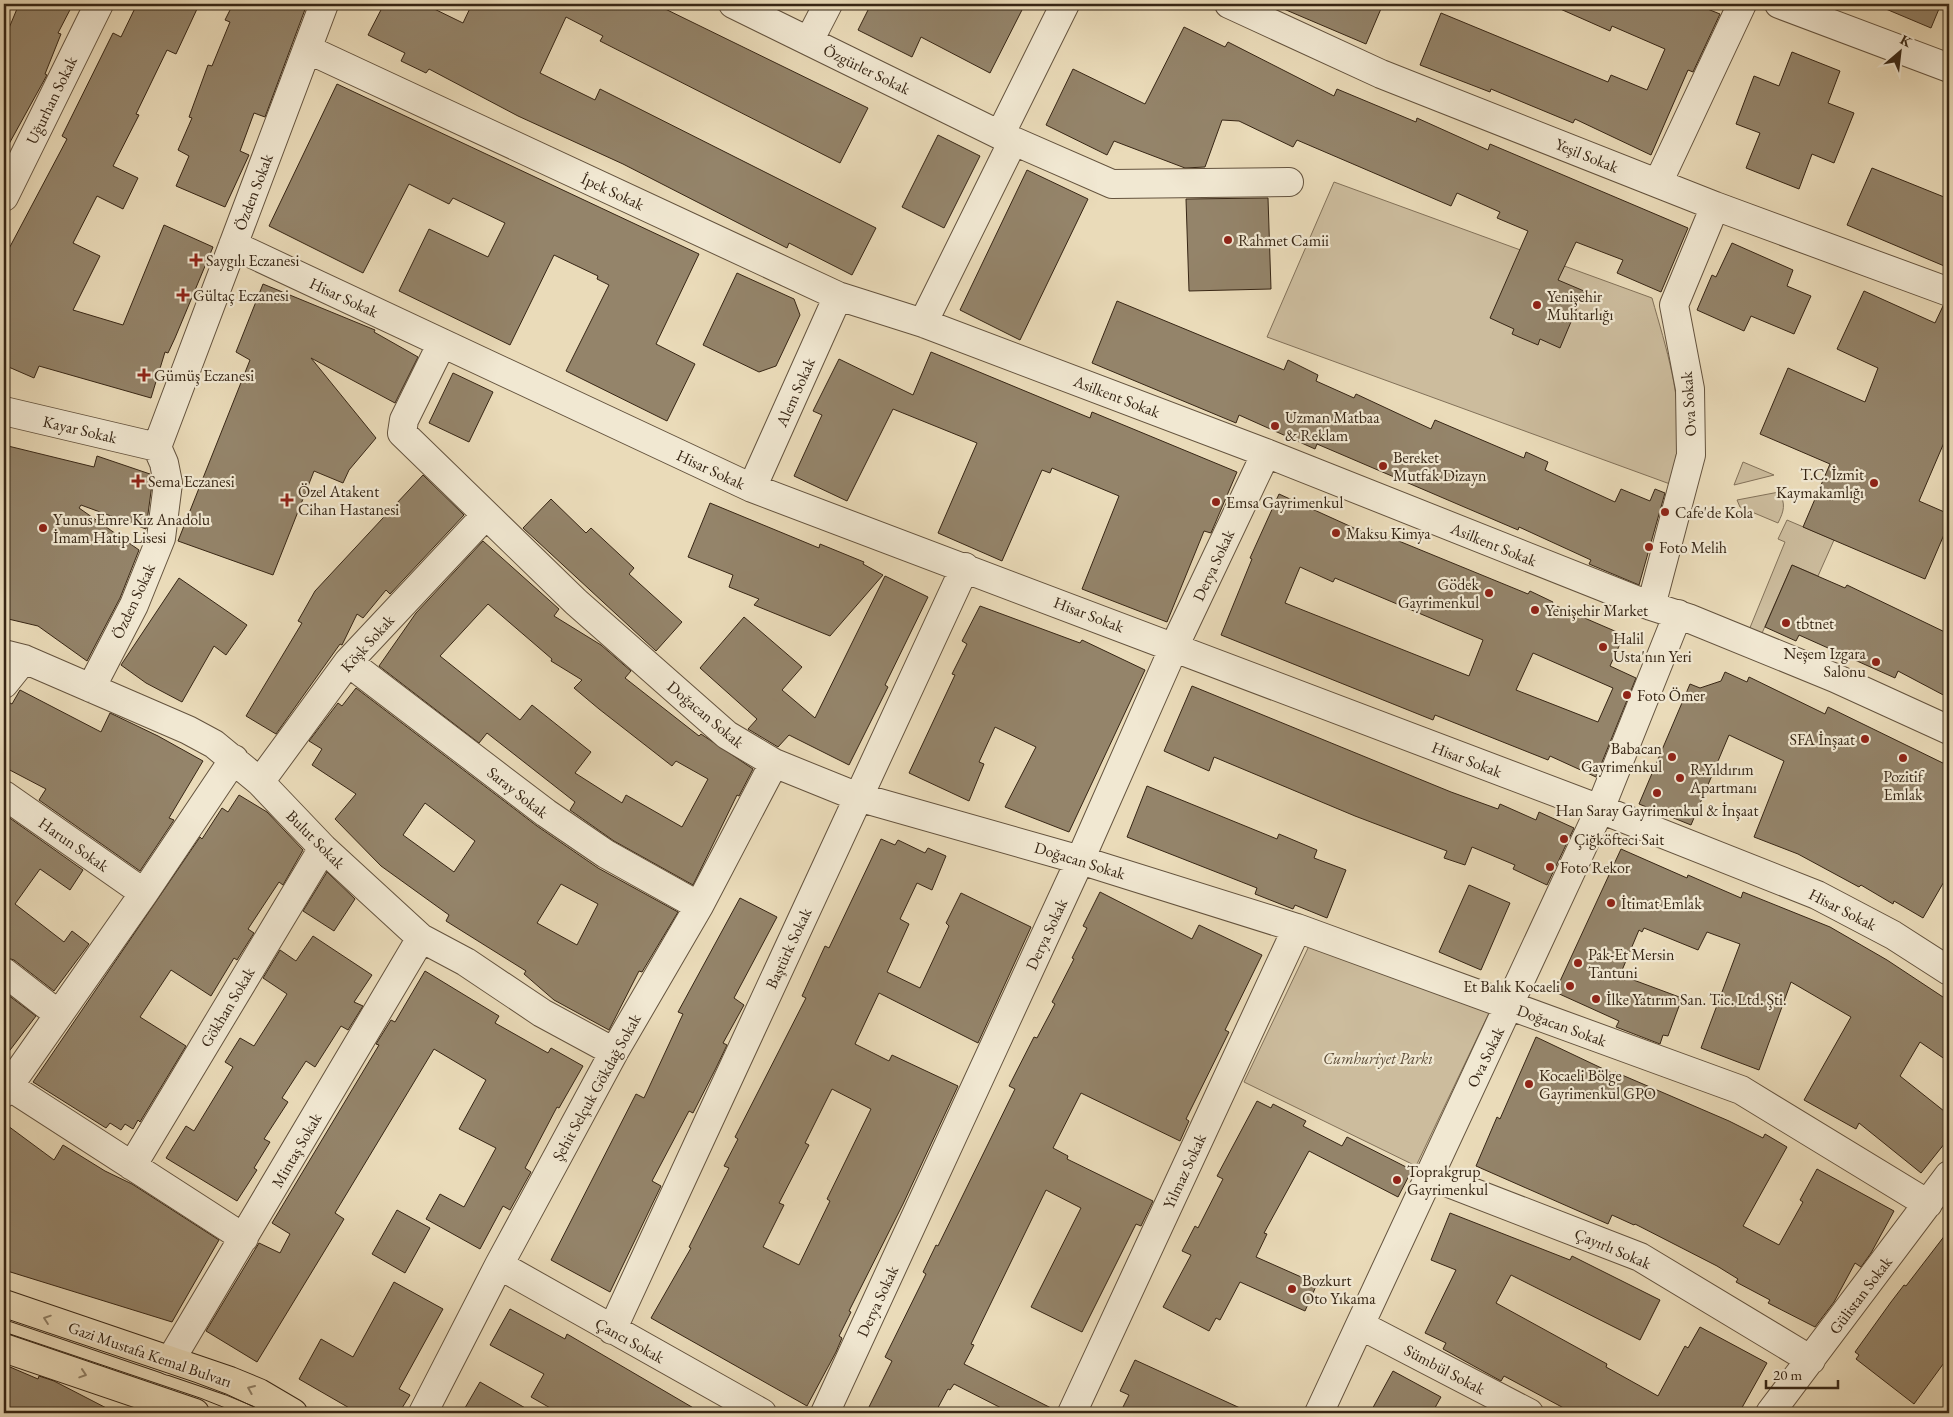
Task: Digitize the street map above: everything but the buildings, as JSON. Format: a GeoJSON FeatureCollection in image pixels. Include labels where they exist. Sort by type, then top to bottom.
{"type":"FeatureCollection","features":[{"type":"Feature","properties":{"kind":"main road","name":"Gazi Mustafa Kemal Bulvarı"},"geometry":{"type":"LineString","coordinates":[[4,1304],[245,1387],[293,1413]]}},
{"type":"Feature","properties":{"kind":"main road"},"geometry":{"type":"LineString","coordinates":[[4,1349],[195,1413]]}},
{"type":"Feature","properties":{"kind":"street","name":"Uğurhan Sokak"},"geometry":{"type":"LineString","coordinates":[[5,191],[99,4]]}},
{"type":"Feature","properties":{"kind":"street","name":"Özden Sokak"},"geometry":{"type":"LineString","coordinates":[[91,688],[134,605],[161,538],[168,483],[164,463],[157,447],[324,4]]}},
{"type":"Feature","properties":{"kind":"street","name":"Özgürler Sokak"},"geometry":{"type":"LineString","coordinates":[[733,4],[1006,138],[1112,184],[1288,182]]}},
{"type":"Feature","properties":{"kind":"street"},"geometry":{"type":"LineString","coordinates":[[809,41],[828,4]]}},
{"type":"Feature","properties":{"kind":"street"},"geometry":{"type":"LineString","coordinates":[[923,323],[1065,4]]}},
{"type":"Feature","properties":{"kind":"street","name":"Yeşil Sokak"},"geometry":{"type":"LineString","coordinates":[[1229,4],[1381,74],[1715,206],[1949,292]]}},
{"type":"Feature","properties":{"kind":"street"},"geometry":{"type":"LineString","coordinates":[[1658,183],[1742,4]]}},
{"type":"Feature","properties":{"kind":"street"},"geometry":{"type":"LineString","coordinates":[[1779,4],[1949,68]]}},
{"type":"Feature","properties":{"kind":"street","name":"İpek Sokak"},"geometry":{"type":"LineString","coordinates":[[307,49],[838,296],[923,323]]}},
{"type":"Feature","properties":{"kind":"street","name":"Ova Sokak"},"geometry":{"type":"LineString","coordinates":[[1651,606],[1691,455],[1690,389],[1674,306],[1715,206]]}},
{"type":"Feature","properties":{"kind":"street","name":"Hisar Sokak"},"geometry":{"type":"LineString","coordinates":[[233,245],[752,488],[965,567],[1600,809],[1817,895],[1893,935],[1949,972]]}},
{"type":"Feature","properties":{"kind":"street","name":"Alem Sokak"},"geometry":{"type":"LineString","coordinates":[[752,488],[838,296]]}},
{"type":"Feature","properties":{"kind":"street","name":"Asilkent Sokak"},"geometry":{"type":"LineString","coordinates":[[923,323],[1266,453],[1651,606],[1678,614],[1835,678],[1949,730]]}},
{"type":"Feature","properties":{"kind":"street","name":"Doğacan Sokak"},"geometry":{"type":"LineString","coordinates":[[442,343],[404,420],[402,433],[576,602],[721,729],[748,749],[774,763],[858,797],[1080,860],[1296,928],[1741,1090],[1928,1204]]}},
{"type":"Feature","properties":{"kind":"street","name":"Kayar Sokak"},"geometry":{"type":"LineString","coordinates":[[4,411],[157,447]]}},
{"type":"Feature","properties":{"kind":"street","name":"Derya Sokak"},"geometry":{"type":"LineString","coordinates":[[825,1413],[1080,860],[1174,647],[1266,453]]}},
{"type":"Feature","properties":{"kind":"street","name":"Köşk Sokak"},"geometry":{"type":"LineString","coordinates":[[260,782],[348,662],[486,515]]}},
{"type":"Feature","properties":{"kind":"street","name":"Baştürk Sokak"},"geometry":{"type":"LineString","coordinates":[[612,1330],[965,567]]}},
{"type":"Feature","properties":{"kind":"street","name":"Ova Sokak"},"geometry":{"type":"LineString","coordinates":[[1319,1413],[1428,1175],[1510,1006],[1600,809],[1678,614]]}},
{"type":"Feature","properties":{"kind":"street"},"geometry":{"type":"LineString","coordinates":[[4,684],[14,657]]}},
{"type":"Feature","properties":{"kind":"street","name":"Bulut Sokak"},"geometry":{"type":"LineString","coordinates":[[14,657],[188,730],[214,744],[260,782],[323,848],[421,938],[466,962],[542,1013],[614,1052]]}},
{"type":"Feature","properties":{"kind":"street","name":"Saray Sokak"},"geometry":{"type":"LineString","coordinates":[[348,662],[546,813],[606,854],[699,906]]}},
{"type":"Feature","properties":{"kind":"street"},"geometry":{"type":"LineString","coordinates":[[234,759],[144,893],[5,1087],[244,1238]]}},
{"type":"Feature","properties":{"kind":"street","name":"Şehit Selçuk Gökdağ Sokak"},"geometry":{"type":"LineString","coordinates":[[423,1413],[499,1265],[614,1052],[699,906],[774,763]]}},
{"type":"Feature","properties":{"kind":"street","name":"Harun Sokak"},"geometry":{"type":"LineString","coordinates":[[4,795],[144,893]]}},
{"type":"Feature","properties":{"kind":"street","name":"Gökhan Sokak"},"geometry":{"type":"LineString","coordinates":[[132,1166],[323,848]]}},
{"type":"Feature","properties":{"kind":"street","name":"Yılmaz Sokak"},"geometry":{"type":"LineString","coordinates":[[1072,1413],[1296,928]]}},
{"type":"Feature","properties":{"kind":"street","name":"Mintaş Sokak"},"geometry":{"type":"LineString","coordinates":[[170,1361],[421,938]]}},
{"type":"Feature","properties":{"kind":"street"},"geometry":{"type":"LineString","coordinates":[[4,972],[58,1014]]}},
{"type":"Feature","properties":{"kind":"street","name":"Çayırlı Sokak"},"geometry":{"type":"LineString","coordinates":[[1428,1175],[1640,1257],[1811,1360]]}},
{"type":"Feature","properties":{"kind":"street","name":"Gülistan Sokak"},"geometry":{"type":"LineString","coordinates":[[1770,1413],[1949,1175]]}},
{"type":"Feature","properties":{"kind":"street","name":"Çancı Sokak"},"geometry":{"type":"LineString","coordinates":[[499,1265],[762,1413]]}},
{"type":"Feature","properties":{"kind":"street","name":"Sümbül Sokak"},"geometry":{"type":"LineString","coordinates":[[1360,1325],[1529,1413]]}},
{"type":"Feature","properties":{"kind":"green space"},"geometry":{"type":"Polygon","coordinates":[[[1334,182],[1652,298],[1672,373],[1678,411],[1677,450],[1670,484],[1267,337],[1334,182]]]}},
{"type":"Feature","properties":{"kind":"green space"},"geometry":{"type":"Polygon","coordinates":[[[1743,462],[1774,475],[1734,485],[1743,462]]]}},
{"type":"Feature","properties":{"kind":"green space"},"geometry":{"type":"Polygon","coordinates":[[[1779,492],[1783,500],[1783,508],[1778,523],[1740,507],[1737,500],[1779,492]]]}},
{"type":"Feature","properties":{"kind":"green space"},"geometry":{"type":"Polygon","coordinates":[[[1787,520],[1834,540],[1818,576],[1792,565],[1759,640],[1747,635],[1785,542],[1778,539],[1787,520]]]}},
{"type":"Feature","properties":{"kind":"green space","name":"Cumhuriyet Parkı"},"geometry":{"type":"Polygon","coordinates":[[[1309,946],[1489,1013],[1416,1166],[1244,1082],[1309,946]]]}},
{"type":"Feature","properties":{"kind":"tram line"},"geometry":{"type":"LineString","coordinates":[[4,1318],[194,1382],[267,1413]]}},
{"type":"Feature","properties":{"kind":"tram line"},"geometry":{"type":"LineString","coordinates":[[4,1332],[200,1398],[238,1413]]}},
{"type":"Feature","properties":{"kind":"place","name":"Rahmet Camii"},"geometry":{"type":"Point","coordinates":[1228,240]}},
{"type":"Feature","properties":{"kind":"place","name":"Saygılı Eczanesi"},"geometry":{"type":"Point","coordinates":[196,260]}},
{"type":"Feature","properties":{"kind":"place","name":"Gültaç Eczanesi"},"geometry":{"type":"Point","coordinates":[183,295]}},
{"type":"Feature","properties":{"kind":"place","name":"Yenişehir Muhtarlığı"},"geometry":{"type":"Point","coordinates":[1537,305]}},
{"type":"Feature","properties":{"kind":"place","name":"Gümüş Eczanesi"},"geometry":{"type":"Point","coordinates":[144,375]}},
{"type":"Feature","properties":{"kind":"place","name":"Uzman Matbaa & Reklam"},"geometry":{"type":"Point","coordinates":[1275,426]}},
{"type":"Feature","properties":{"kind":"place","name":"Bereket Mutfak Dizayn"},"geometry":{"type":"Point","coordinates":[1383,466]}},
{"type":"Feature","properties":{"kind":"place","name":"Sema Eczanesi"},"geometry":{"type":"Point","coordinates":[138,481]}},
{"type":"Feature","properties":{"kind":"place","name":"T.C. İzmit Kaymakamlığı"},"geometry":{"type":"Point","coordinates":[1874,483]}},
{"type":"Feature","properties":{"kind":"place","name":"Özel Atakent Cihan Hastanesi"},"geometry":{"type":"Point","coordinates":[287,500]}},
{"type":"Feature","properties":{"kind":"place","name":"Emsa Gayrimenkul"},"geometry":{"type":"Point","coordinates":[1216,502]}},
{"type":"Feature","properties":{"kind":"place","name":"Cafe'de Kola"},"geometry":{"type":"Point","coordinates":[1665,512]}},
{"type":"Feature","properties":{"kind":"place","name":"Yunus Emre Kız Anadolu İmam Hatip Lisesi"},"geometry":{"type":"Point","coordinates":[43,528]}},
{"type":"Feature","properties":{"kind":"place","name":"Maksu Kimya"},"geometry":{"type":"Point","coordinates":[1336,533]}},
{"type":"Feature","properties":{"kind":"place","name":"Foto Melih"},"geometry":{"type":"Point","coordinates":[1649,547]}},
{"type":"Feature","properties":{"kind":"place","name":"Gödek Gayrimenkul"},"geometry":{"type":"Point","coordinates":[1489,593]}},
{"type":"Feature","properties":{"kind":"place","name":"Yenişehir Market"},"geometry":{"type":"Point","coordinates":[1535,610]}},
{"type":"Feature","properties":{"kind":"place","name":"tbtnet"},"geometry":{"type":"Point","coordinates":[1786,623]}},
{"type":"Feature","properties":{"kind":"place","name":"Halil Usta'nın Yeri"},"geometry":{"type":"Point","coordinates":[1603,647]}},
{"type":"Feature","properties":{"kind":"place","name":"Neşem Izgara Salonu"},"geometry":{"type":"Point","coordinates":[1876,662]}},
{"type":"Feature","properties":{"kind":"place","name":"Foto Ömer"},"geometry":{"type":"Point","coordinates":[1627,695]}},
{"type":"Feature","properties":{"kind":"place","name":"SFA İnşaat"},"geometry":{"type":"Point","coordinates":[1865,739]}},
{"type":"Feature","properties":{"kind":"place","name":"Babacan Gayrimenkul"},"geometry":{"type":"Point","coordinates":[1672,757]}},
{"type":"Feature","properties":{"kind":"place","name":"Pozitif Emlak"},"geometry":{"type":"Point","coordinates":[1903,758]}},
{"type":"Feature","properties":{"kind":"place","name":"R.Yıldırım Apartmanı"},"geometry":{"type":"Point","coordinates":[1680,778]}},
{"type":"Feature","properties":{"kind":"place","name":"Han Saray Gayrimenkul & İnşaat"},"geometry":{"type":"Point","coordinates":[1657,793]}},
{"type":"Feature","properties":{"kind":"place","name":"Çiğköfteci Sait"},"geometry":{"type":"Point","coordinates":[1564,839]}},
{"type":"Feature","properties":{"kind":"place","name":"Foto Rekor"},"geometry":{"type":"Point","coordinates":[1550,867]}},
{"type":"Feature","properties":{"kind":"place","name":"İtimat Emlak"},"geometry":{"type":"Point","coordinates":[1611,903]}},
{"type":"Feature","properties":{"kind":"place","name":"Pak-Et Mersin Tantuni"},"geometry":{"type":"Point","coordinates":[1578,963]}},
{"type":"Feature","properties":{"kind":"place","name":"Et Balık Kocaeli"},"geometry":{"type":"Point","coordinates":[1570,986]}},
{"type":"Feature","properties":{"kind":"place","name":"İlke Yatırım San. Tic. Ltd. Şti."},"geometry":{"type":"Point","coordinates":[1596,999]}},
{"type":"Feature","properties":{"kind":"place","name":"Kocaeli Bölge Gayrimenkul GPO"},"geometry":{"type":"Point","coordinates":[1529,1084]}},
{"type":"Feature","properties":{"kind":"place","name":"Toprakgrup Gayrimenkul"},"geometry":{"type":"Point","coordinates":[1397,1180]}},
{"type":"Feature","properties":{"kind":"place","name":"Bozkurt Oto Yıkama"},"geometry":{"type":"Point","coordinates":[1292,1289]}}]}
